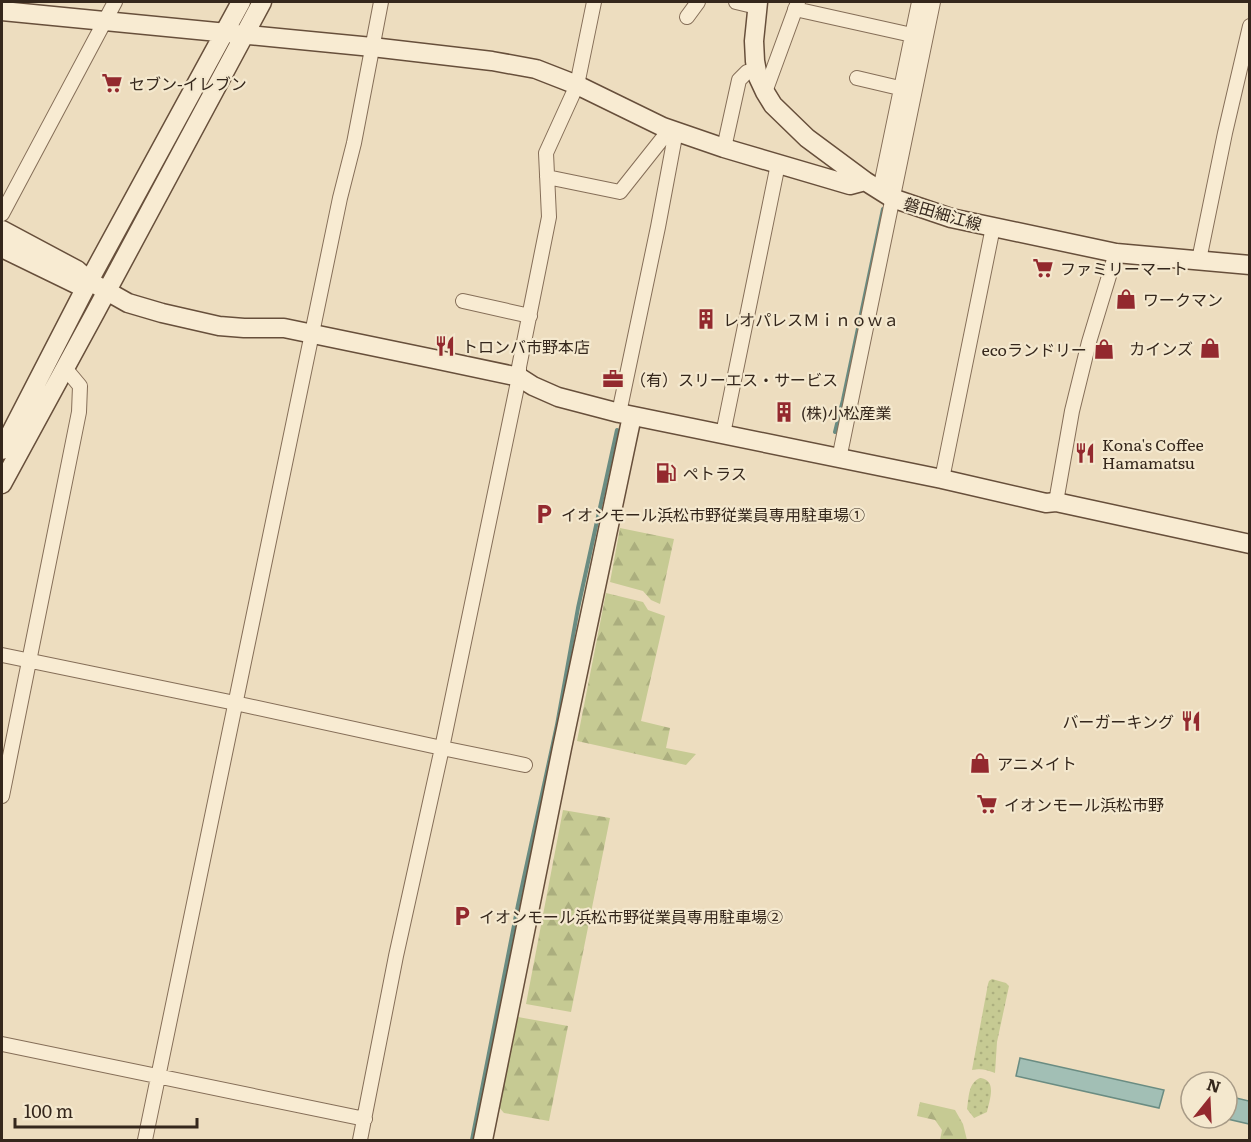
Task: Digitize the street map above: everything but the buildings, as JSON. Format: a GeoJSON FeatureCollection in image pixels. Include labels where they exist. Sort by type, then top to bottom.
{"type":"FeatureCollection","features":[{"type":"Feature","properties":{"kind":"street"},"geometry":{"type":"LineString","coordinates":[[2,214],[115,2]]}},
{"type":"Feature","properties":{"kind":"street"},"geometry":{"type":"LineString","coordinates":[[4,441],[241,2]]}},
{"type":"Feature","properties":{"kind":"street"},"geometry":{"type":"LineString","coordinates":[[2,484],[262,2]]}},
{"type":"Feature","properties":{"kind":"street"},"geometry":{"type":"LineString","coordinates":[[145,1140],[340,198],[354,143],[381,2]]}},
{"type":"Feature","properties":{"kind":"street"},"geometry":{"type":"LineString","coordinates":[[360,1140],[396,956],[519,377],[519,367],[549,218],[546,153],[577,85],[594,2]]}},
{"type":"Feature","properties":{"kind":"street"},"geometry":{"type":"LineString","coordinates":[[687,17],[698,2]]}},
{"type":"Feature","properties":{"kind":"street"},"geometry":{"type":"LineString","coordinates":[[736,2],[758,4]]}},
{"type":"Feature","properties":{"kind":"street"},"geometry":{"type":"LineString","coordinates":[[907,90],[912,35],[919,2]]}},
{"type":"Feature","properties":{"kind":"street"},"geometry":{"type":"LineString","coordinates":[[838,459],[879,190],[933,2]]}},
{"type":"Feature","properties":{"kind":"street","name":"磐田細江線"},"geometry":{"type":"LineString","coordinates":[[758,4],[754,40],[758,77],[773,105],[807,138],[879,190],[951,218],[1116,254],[1250,265]]}},
{"type":"Feature","properties":{"kind":"street"},"geometry":{"type":"LineString","coordinates":[[765,92],[796,5],[912,35]]}},
{"type":"Feature","properties":{"kind":"street"},"geometry":{"type":"LineString","coordinates":[[2,11],[372,47],[492,61],[536,69],[577,85],[673,130],[724,148],[850,185],[879,190]]}},
{"type":"Feature","properties":{"kind":"street"},"geometry":{"type":"LineString","coordinates":[[1199,260],[1250,26]]}},
{"type":"Feature","properties":{"kind":"street"},"geometry":{"type":"LineString","coordinates":[[724,148],[739,80],[747,72],[757,69]]}},
{"type":"Feature","properties":{"kind":"street"},"geometry":{"type":"LineString","coordinates":[[857,78],[907,90]]}},
{"type":"Feature","properties":{"kind":"street"},"geometry":{"type":"LineString","coordinates":[[547,177],[620,192],[673,130]]}},
{"type":"Feature","properties":{"kind":"street"},"geometry":{"type":"LineString","coordinates":[[483,1140],[562,748],[625,414],[673,130]]}},
{"type":"Feature","properties":{"kind":"street"},"geometry":{"type":"LineString","coordinates":[[723,435],[778,164]]}},
{"type":"Feature","properties":{"kind":"street"},"geometry":{"type":"LineString","coordinates":[[942,480],[993,227]]}},
{"type":"Feature","properties":{"kind":"street"},"geometry":{"type":"LineString","coordinates":[[2,230],[77,270],[89,281],[128,303],[151,310],[219,326],[284,328],[312,333],[519,377],[546,392],[625,414],[1250,544]]}},
{"type":"Feature","properties":{"kind":"street"},"geometry":{"type":"LineString","coordinates":[[2,248],[76,284],[89,281]]}},
{"type":"Feature","properties":{"kind":"street"},"geometry":{"type":"LineString","coordinates":[[1056,502],[1074,399],[1116,254]]}},
{"type":"Feature","properties":{"kind":"street"},"geometry":{"type":"LineString","coordinates":[[463,301],[530,316]]}},
{"type":"Feature","properties":{"kind":"street"},"geometry":{"type":"LineString","coordinates":[[2,796],[79,412],[80,386],[65,368]]}},
{"type":"Feature","properties":{"kind":"street"},"geometry":{"type":"LineString","coordinates":[[2,655],[525,765]]}},
{"type":"Feature","properties":{"kind":"street"},"geometry":{"type":"LineString","coordinates":[[2,1044],[365,1119]]}},
{"type":"Feature","properties":{"kind":"green space"},"geometry":{"type":"Polygon","coordinates":[[[620,528],[674,539],[660,604],[651,600],[643,591],[610,582],[620,528]]]}},
{"type":"Feature","properties":{"kind":"green space"},"geometry":{"type":"Polygon","coordinates":[[[606,593],[643,602],[648,610],[665,616],[641,721],[670,728],[666,748],[696,754],[686,765],[577,741],[606,593]]]}},
{"type":"Feature","properties":{"kind":"green space"},"geometry":{"type":"Polygon","coordinates":[[[563,810],[610,818],[571,1012],[526,1004],[563,810]]]}},
{"type":"Feature","properties":{"kind":"green space"},"geometry":{"type":"Polygon","coordinates":[[[992,979],[1009,986],[997,1042],[995,1073],[972,1070],[988,984],[992,979]]]}},
{"type":"Feature","properties":{"kind":"green space"},"geometry":{"type":"Polygon","coordinates":[[[518,1017],[568,1026],[549,1121],[504,1113],[498,1106],[518,1017]]]}},
{"type":"Feature","properties":{"kind":"green space"},"geometry":{"type":"Polygon","coordinates":[[[980,1078],[989,1083],[991,1092],[987,1112],[974,1118],[967,1109],[969,1095],[973,1083],[980,1078]]]}},
{"type":"Feature","properties":{"kind":"green space"},"geometry":{"type":"Polygon","coordinates":[[[920,1102],[955,1110],[963,1124],[967,1140],[940,1140],[942,1130],[935,1120],[917,1116],[920,1102]]]}},
{"type":"Feature","properties":{"kind":"water"},"geometry":{"type":"Polygon","coordinates":[[[1020,1058],[1164,1090],[1159,1108],[1016,1076],[1020,1058]]]}},
{"type":"Feature","properties":{"kind":"water"},"geometry":{"type":"Polygon","coordinates":[[[1239,1099],[1249,1101],[1249,1124],[1239,1122],[1239,1099]]]}},
{"type":"Feature","properties":{"kind":"waterway"},"geometry":{"type":"LineString","coordinates":[[835,432],[883,209]]}},
{"type":"Feature","properties":{"kind":"waterway"},"geometry":{"type":"LineString","coordinates":[[472,1140],[518,905],[557,725],[578,608],[617,430]]}},
{"type":"Feature","properties":{"kind":"place","name":"セブン-イレブン"},"geometry":{"type":"Point","coordinates":[112,83]}},
{"type":"Feature","properties":{"kind":"place","name":"ファミリーマート"},"geometry":{"type":"Point","coordinates":[1043,268]}},
{"type":"Feature","properties":{"kind":"place","name":"ワークマン"},"geometry":{"type":"Point","coordinates":[1126,299]}},
{"type":"Feature","properties":{"kind":"place","name":"レオパレスＭｉｎｏｗａ"},"geometry":{"type":"Point","coordinates":[706,319]}},
{"type":"Feature","properties":{"kind":"place","name":"トロンバ市野本店"},"geometry":{"type":"Point","coordinates":[445,346]}},
{"type":"Feature","properties":{"kind":"place","name":"カインズ"},"geometry":{"type":"Point","coordinates":[1210,348]}},
{"type":"Feature","properties":{"kind":"place","name":"ecoランドリー"},"geometry":{"type":"Point","coordinates":[1104,349]}},
{"type":"Feature","properties":{"kind":"place","name":"（有）スリーエス・サービス"},"geometry":{"type":"Point","coordinates":[613,379]}},
{"type":"Feature","properties":{"kind":"place","name":"(株)小松産業"},"geometry":{"type":"Point","coordinates":[784,412]}},
{"type":"Feature","properties":{"kind":"place","name":"Kona's Coffee Hamamatsu"},"geometry":{"type":"Point","coordinates":[1085,453]}},
{"type":"Feature","properties":{"kind":"place","name":"ペトラス"},"geometry":{"type":"Point","coordinates":[666,473]}},
{"type":"Feature","properties":{"kind":"place","name":"イオンモール浜松市野従業員専用駐車場①"},"geometry":{"type":"Point","coordinates":[544,514]}},
{"type":"Feature","properties":{"kind":"place","name":"バーガーキング"},"geometry":{"type":"Point","coordinates":[1191,721]}},
{"type":"Feature","properties":{"kind":"place","name":"アニメイト"},"geometry":{"type":"Point","coordinates":[980,763]}},
{"type":"Feature","properties":{"kind":"place","name":"イオンモール浜松市野"},"geometry":{"type":"Point","coordinates":[987,804]}},
{"type":"Feature","properties":{"kind":"place","name":"イオンモール浜松市野従業員専用駐車場②"},"geometry":{"type":"Point","coordinates":[462,916]}}]}
